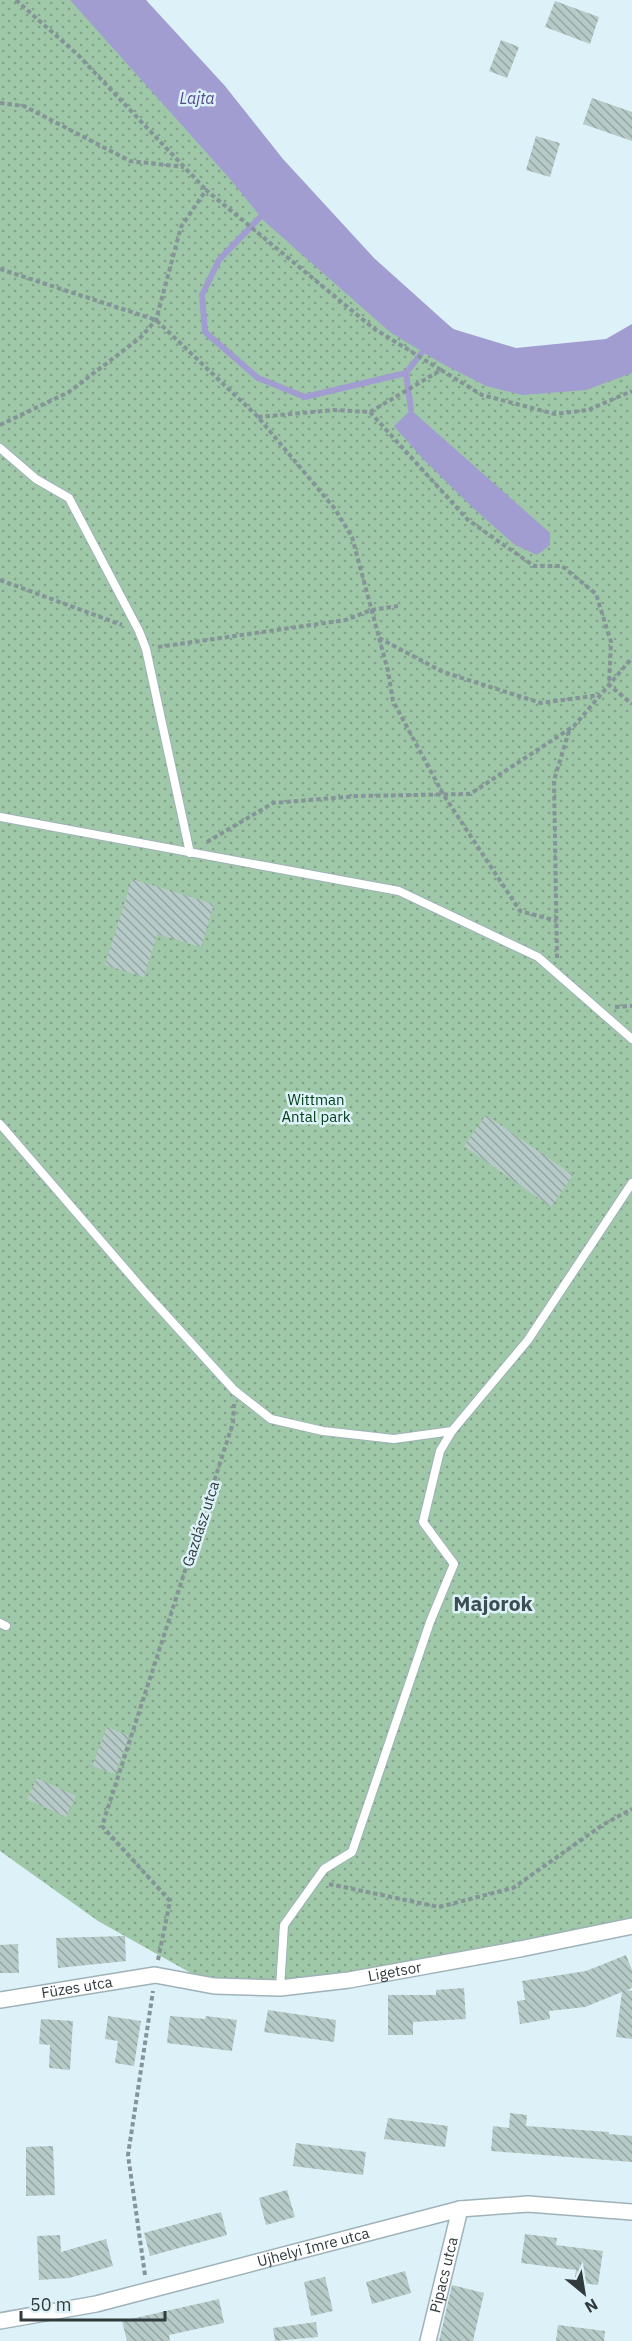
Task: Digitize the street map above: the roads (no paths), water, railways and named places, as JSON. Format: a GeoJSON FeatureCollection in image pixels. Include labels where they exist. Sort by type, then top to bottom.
{"type":"FeatureCollection","features":[{"type":"Feature","properties":{"kind":"street","name":"Ligetsor"},"geometry":{"type":"LineString","coordinates":[[155,1975],[214,1986],[280,1988],[396,1972],[632,1926]]}},
{"type":"Feature","properties":{"kind":"street","name":"Füzes utca"},"geometry":{"type":"LineString","coordinates":[[0,2000],[155,1975]]}},
{"type":"Feature","properties":{"kind":"street","name":"Ujhelyi Imre utca"},"geometry":{"type":"LineString","coordinates":[[0,2321],[96,2304],[460,2209],[528,2204],[632,2212]]}},
{"type":"Feature","properties":{"kind":"street","name":"Pipacs utca"},"geometry":{"type":"LineString","coordinates":[[428,2341],[460,2209]]}},
{"type":"Feature","properties":{"kind":"lane"},"geometry":{"type":"LineString","coordinates":[[0,448],[36,478],[69,498],[139,631],[146,649],[190,853]]}},
{"type":"Feature","properties":{"kind":"lane"},"geometry":{"type":"LineString","coordinates":[[0,817],[399,891],[538,957],[632,1039]]}},
{"type":"Feature","properties":{"kind":"lane"},"geometry":{"type":"LineString","coordinates":[[0,1124],[145,1292],[234,1390],[271,1419],[323,1431],[394,1439],[452,1431]]}},
{"type":"Feature","properties":{"kind":"lane"},"geometry":{"type":"LineString","coordinates":[[280,1988],[285,1925],[324,1869],[352,1852],[430,1622],[454,1564],[423,1522],[440,1451],[452,1431],[528,1340],[632,1183]]}},
{"type":"Feature","properties":{"kind":"water","name":"Lajta"},"geometry":{"type":"Polygon","coordinates":[[[70,0],[146,0],[225,86],[283,159],[374,258],[453,329],[516,348],[606,339],[632,324],[632,373],[586,390],[522,395],[486,386],[439,362],[390,332],[264,221],[230,179],[70,0]]]}},
{"type":"Feature","properties":{"kind":"water"},"geometry":{"type":"Polygon","coordinates":[[[411,410],[550,533],[550,545],[537,555],[515,545],[473,508],[423,459],[394,426],[411,410]]]}},
{"type":"Feature","properties":{"kind":"waterway"},"geometry":{"type":"LineString","coordinates":[[266,211],[219,260],[202,295],[205,332],[258,378],[305,397],[406,373],[427,346]]}},
{"type":"Feature","properties":{"kind":"waterway"},"geometry":{"type":"LineString","coordinates":[[406,373],[411,410]]}},
{"type":"Feature","properties":{"kind":"district","name":"Majorok"},"geometry":{"type":"Point","coordinates":[493,1604]}},
{"type":"Feature","properties":{"kind":"park label","name":"Wittman Antal park"},"geometry":{"type":"Point","coordinates":[316,1108]}}]}
